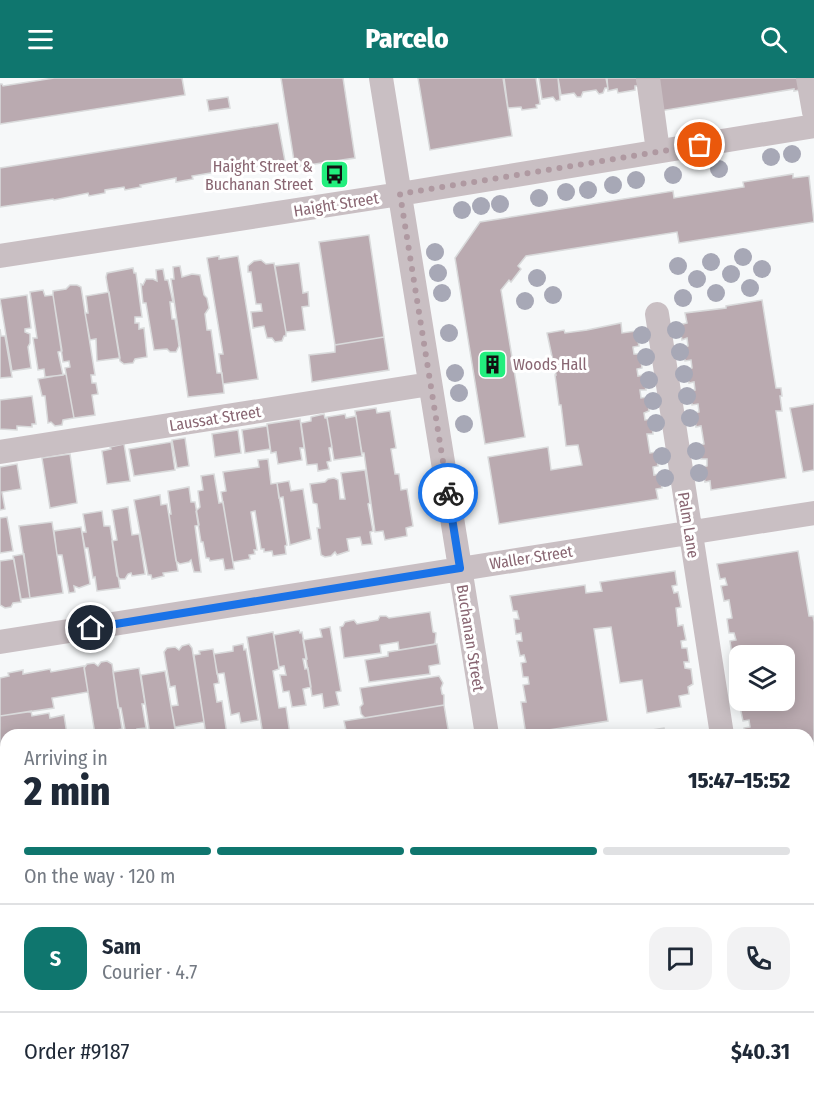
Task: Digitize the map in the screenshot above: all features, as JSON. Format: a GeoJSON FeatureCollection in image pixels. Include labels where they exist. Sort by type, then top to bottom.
{"type":"FeatureCollection","features":[{"type":"Feature","properties":{"kind":"street","name":"Buchanan Street"},"geometry":{"type":"LineString","coordinates":[[381,78],[486,729]]}},
{"type":"Feature","properties":{"kind":"street"},"geometry":{"type":"LineString","coordinates":[[648,78],[658,152]]}},
{"type":"Feature","properties":{"kind":"street"},"geometry":{"type":"LineString","coordinates":[[808,78],[814,112]]}},
{"type":"Feature","properties":{"kind":"street","name":"Haight Street"},"geometry":{"type":"LineString","coordinates":[[0,256],[400,194],[814,126]]}},
{"type":"Feature","properties":{"kind":"street","name":"Palm Lane"},"geometry":{"type":"LineString","coordinates":[[657,314],[721,729]]}},
{"type":"Feature","properties":{"kind":"street","name":"Laussat Street"},"geometry":{"type":"LineString","coordinates":[[0,453],[430,384]]}},
{"type":"Feature","properties":{"kind":"street","name":"Waller Street"},"geometry":{"type":"LineString","coordinates":[[0,642],[814,513]]}},
{"type":"Feature","properties":{"kind":"building"},"geometry":{"type":"Polygon","coordinates":[[[54,78],[182,78],[185,95],[0,124],[0,84],[3,86],[54,78]]]}},
{"type":"Feature","properties":{"kind":"building"},"geometry":{"type":"Polygon","coordinates":[[[281,78],[343,78],[355,158],[295,167],[281,78]]]}},
{"type":"Feature","properties":{"kind":"building"},"geometry":{"type":"Polygon","coordinates":[[[418,78],[503,78],[512,136],[430,150],[418,78]]]}},
{"type":"Feature","properties":{"kind":"building"},"geometry":{"type":"Polygon","coordinates":[[[504,78],[536,78],[540,104],[536,105],[537,108],[522,110],[521,107],[508,108],[504,78]]]}},
{"type":"Feature","properties":{"kind":"building"},"geometry":{"type":"Polygon","coordinates":[[[539,78],[558,78],[560,100],[556,101],[553,97],[542,99],[539,78]]]}},
{"type":"Feature","properties":{"kind":"building"},"geometry":{"type":"Polygon","coordinates":[[[558,78],[606,78],[608,88],[599,94],[596,90],[583,92],[581,97],[577,97],[574,93],[561,95],[558,78]]]}},
{"type":"Feature","properties":{"kind":"building"},"geometry":{"type":"Polygon","coordinates":[[[607,78],[637,78],[638,86],[635,86],[635,90],[618,93],[617,89],[608,91],[607,78]]]}},
{"type":"Feature","properties":{"kind":"building"},"geometry":{"type":"Polygon","coordinates":[[[655,78],[803,78],[805,89],[660,111],[655,78]]]}},
{"type":"Feature","properties":{"kind":"building"},"geometry":{"type":"Polygon","coordinates":[[[228,97],[230,108],[209,111],[207,100],[228,97]]]}},
{"type":"Feature","properties":{"kind":"building"},"geometry":{"type":"Polygon","coordinates":[[[278,123],[285,161],[229,172],[229,170],[192,176],[193,179],[176,182],[176,178],[125,190],[124,187],[105,190],[105,193],[89,196],[88,193],[0,207],[0,168],[278,123]]]}},
{"type":"Feature","properties":{"kind":"building","name":"Woods Hall"},"geometry":{"type":"Polygon","coordinates":[[[793,174],[793,178],[809,176],[814,222],[679,243],[677,232],[526,256],[518,266],[521,269],[501,290],[525,437],[485,444],[455,258],[480,222],[673,191],[674,198],[744,187],[743,182],[793,174]]]}},
{"type":"Feature","properties":{"kind":"building"},"geometry":{"type":"Polygon","coordinates":[[[369,235],[384,337],[335,345],[319,242],[369,235]]]}},
{"type":"Feature","properties":{"kind":"building"},"geometry":{"type":"Polygon","coordinates":[[[219,256],[219,259],[238,256],[258,379],[223,384],[219,354],[223,354],[207,258],[219,256]]]}},
{"type":"Feature","properties":{"kind":"building"},"geometry":{"type":"Polygon","coordinates":[[[261,260],[266,264],[274,263],[286,332],[282,341],[275,342],[272,338],[267,338],[264,326],[253,328],[251,312],[262,311],[261,304],[256,304],[248,266],[254,261],[261,260]]]}},
{"type":"Feature","properties":{"kind":"building"},"geometry":{"type":"Polygon","coordinates":[[[299,263],[303,293],[308,292],[309,306],[302,307],[305,330],[286,332],[275,266],[299,263]]]}},
{"type":"Feature","properties":{"kind":"building"},"geometry":{"type":"Polygon","coordinates":[[[180,266],[182,277],[192,274],[200,275],[209,308],[205,314],[207,330],[211,330],[217,373],[222,373],[224,393],[188,397],[171,279],[174,279],[173,267],[180,266]]]}},
{"type":"Feature","properties":{"kind":"building"},"geometry":{"type":"Polygon","coordinates":[[[133,268],[136,273],[142,317],[135,317],[135,323],[139,323],[139,329],[144,328],[147,357],[124,364],[120,361],[106,277],[107,273],[133,268]]]}},
{"type":"Feature","properties":{"kind":"building"},"geometry":{"type":"Polygon","coordinates":[[[163,269],[173,302],[170,302],[172,319],[175,319],[179,346],[176,352],[170,352],[167,349],[154,350],[146,303],[143,303],[141,284],[143,285],[146,279],[157,281],[156,270],[163,269]]]}},
{"type":"Feature","properties":{"kind":"building"},"geometry":{"type":"Polygon","coordinates":[[[70,285],[81,287],[95,375],[91,375],[92,383],[96,383],[98,394],[92,395],[95,415],[74,418],[65,368],[70,367],[69,361],[63,362],[53,295],[53,291],[66,289],[70,285]]]}},
{"type":"Feature","properties":{"kind":"building"},"geometry":{"type":"Polygon","coordinates":[[[43,290],[45,296],[53,295],[62,351],[58,352],[63,375],[45,377],[44,369],[38,370],[33,338],[37,338],[30,292],[43,290]]]}},
{"type":"Feature","properties":{"kind":"building"},"geometry":{"type":"Polygon","coordinates":[[[109,292],[120,358],[97,361],[96,339],[90,340],[85,313],[88,313],[86,296],[109,292]]]}},
{"type":"Feature","properties":{"kind":"building"},"geometry":{"type":"Polygon","coordinates":[[[27,295],[31,328],[25,329],[25,332],[30,334],[28,347],[31,368],[12,371],[0,299],[27,295]]]}},
{"type":"Feature","properties":{"kind":"building"},"geometry":{"type":"Polygon","coordinates":[[[762,300],[776,388],[781,388],[782,411],[776,411],[786,478],[711,490],[710,481],[705,482],[702,467],[707,466],[707,459],[701,459],[699,445],[704,444],[701,426],[696,427],[694,413],[699,412],[698,404],[692,405],[690,390],[695,390],[694,382],[689,383],[686,369],[692,368],[691,360],[685,361],[683,347],[688,346],[687,338],[682,340],[679,325],[687,323],[685,313],[726,308],[726,306],[762,300]]]}},
{"type":"Feature","properties":{"kind":"building"},"geometry":{"type":"Polygon","coordinates":[[[621,323],[622,333],[636,331],[639,346],[633,347],[634,354],[640,354],[642,368],[637,369],[638,376],[643,375],[646,390],[640,390],[641,398],[647,397],[649,411],[644,413],[645,420],[651,419],[653,434],[647,434],[650,453],[656,452],[658,466],[653,467],[654,475],[659,474],[662,488],[656,489],[658,499],[499,524],[488,457],[548,447],[551,470],[582,465],[578,445],[566,446],[556,375],[547,333],[564,330],[565,333],[621,323]]]}},
{"type":"Feature","properties":{"kind":"building"},"geometry":{"type":"Polygon","coordinates":[[[0,329],[1,336],[5,336],[12,377],[0,378],[0,329]]]}},
{"type":"Feature","properties":{"kind":"building"},"geometry":{"type":"Polygon","coordinates":[[[384,337],[389,370],[312,382],[309,355],[335,352],[335,345],[384,337]]]}},
{"type":"Feature","properties":{"kind":"building"},"geometry":{"type":"Polygon","coordinates":[[[66,374],[74,418],[63,420],[62,425],[55,426],[51,422],[48,423],[45,396],[42,396],[38,379],[66,374]]]}},
{"type":"Feature","properties":{"kind":"building"},"geometry":{"type":"Polygon","coordinates":[[[32,396],[36,424],[32,424],[32,427],[17,426],[17,430],[0,429],[0,400],[32,396]]]}},
{"type":"Feature","properties":{"kind":"building"},"geometry":{"type":"Polygon","coordinates":[[[814,404],[814,470],[803,472],[790,408],[814,404]]]}},
{"type":"Feature","properties":{"kind":"building"},"geometry":{"type":"Polygon","coordinates":[[[376,408],[377,413],[390,411],[396,448],[391,449],[395,474],[399,474],[401,490],[407,489],[413,526],[406,528],[407,536],[385,540],[383,531],[375,532],[364,453],[362,453],[355,411],[376,408]]]}},
{"type":"Feature","properties":{"kind":"building"},"geometry":{"type":"Polygon","coordinates":[[[324,414],[327,418],[332,447],[329,448],[331,461],[327,462],[329,469],[318,471],[317,464],[307,465],[301,423],[311,421],[311,417],[324,414]]]}},
{"type":"Feature","properties":{"kind":"building"},"geometry":{"type":"Polygon","coordinates":[[[345,414],[346,418],[356,416],[362,456],[334,460],[327,417],[345,414]]]}},
{"type":"Feature","properties":{"kind":"building"},"geometry":{"type":"Polygon","coordinates":[[[300,419],[304,448],[300,448],[302,460],[278,464],[276,452],[271,453],[267,424],[300,419]]]}},
{"type":"Feature","properties":{"kind":"building"},"geometry":{"type":"Polygon","coordinates":[[[267,426],[270,449],[245,453],[242,430],[267,426]]]}},
{"type":"Feature","properties":{"kind":"building"},"geometry":{"type":"Polygon","coordinates":[[[238,430],[241,453],[215,457],[212,434],[238,430]]]}},
{"type":"Feature","properties":{"kind":"building"},"geometry":{"type":"Polygon","coordinates":[[[185,438],[189,466],[177,468],[172,440],[185,438]]]}},
{"type":"Feature","properties":{"kind":"building"},"geometry":{"type":"Polygon","coordinates":[[[171,442],[175,470],[134,476],[129,449],[171,442]]]}},
{"type":"Feature","properties":{"kind":"building"},"geometry":{"type":"Polygon","coordinates":[[[124,444],[130,481],[107,484],[102,451],[124,444]]]}},
{"type":"Feature","properties":{"kind":"building"},"geometry":{"type":"Polygon","coordinates":[[[70,454],[77,503],[50,508],[42,458],[70,454]]]}},
{"type":"Feature","properties":{"kind":"building"},"geometry":{"type":"Polygon","coordinates":[[[268,459],[271,484],[277,483],[287,545],[285,546],[286,554],[273,556],[272,551],[264,552],[264,549],[261,549],[255,511],[251,512],[257,550],[254,550],[255,554],[249,555],[250,559],[233,562],[221,492],[226,491],[223,472],[259,467],[258,460],[268,459]]]}},
{"type":"Feature","properties":{"kind":"building"},"geometry":{"type":"Polygon","coordinates":[[[17,464],[21,489],[2,492],[5,509],[0,510],[0,467],[17,464]]]}},
{"type":"Feature","properties":{"kind":"building"},"geometry":{"type":"Polygon","coordinates":[[[365,470],[373,531],[370,532],[372,544],[362,545],[360,537],[347,539],[349,551],[337,555],[335,552],[325,557],[321,555],[317,528],[320,528],[317,504],[313,503],[310,484],[334,478],[338,480],[340,499],[345,499],[341,473],[365,470]]]}},
{"type":"Feature","properties":{"kind":"building"},"geometry":{"type":"Polygon","coordinates":[[[214,474],[219,503],[223,502],[234,569],[225,570],[223,559],[210,561],[206,558],[203,542],[201,542],[196,511],[200,507],[198,491],[203,490],[201,476],[214,474]]]}},
{"type":"Feature","properties":{"kind":"building"},"geometry":{"type":"Polygon","coordinates":[[[289,481],[291,491],[303,489],[311,539],[290,545],[283,497],[279,498],[277,483],[289,481]]]}},
{"type":"Feature","properties":{"kind":"building"},"geometry":{"type":"Polygon","coordinates":[[[189,487],[191,502],[195,502],[199,525],[195,526],[201,572],[194,572],[191,560],[180,564],[176,561],[169,514],[171,514],[168,491],[189,487]]]}},
{"type":"Feature","properties":{"kind":"building"},"geometry":{"type":"Polygon","coordinates":[[[160,495],[161,505],[167,504],[178,571],[163,573],[164,576],[152,579],[151,575],[148,575],[134,500],[160,495]]]}},
{"type":"Feature","properties":{"kind":"building"},"geometry":{"type":"Polygon","coordinates":[[[128,507],[132,535],[139,534],[145,574],[132,576],[131,573],[125,579],[120,579],[117,576],[112,541],[117,540],[112,510],[128,507]]]}},
{"type":"Feature","properties":{"kind":"building"},"geometry":{"type":"Polygon","coordinates":[[[102,511],[104,526],[110,526],[120,588],[97,591],[88,548],[85,548],[82,532],[86,532],[83,514],[102,511]]]}},
{"type":"Feature","properties":{"kind":"building"},"geometry":{"type":"Polygon","coordinates":[[[7,517],[13,551],[0,553],[0,518],[7,517]]]}},
{"type":"Feature","properties":{"kind":"building"},"geometry":{"type":"Polygon","coordinates":[[[52,522],[63,593],[30,598],[19,526],[52,522]]]}},
{"type":"Feature","properties":{"kind":"building"},"geometry":{"type":"Polygon","coordinates":[[[81,527],[90,584],[79,588],[74,586],[75,592],[69,593],[62,555],[57,555],[54,531],[81,527]]]}},
{"type":"Feature","properties":{"kind":"building"},"geometry":{"type":"Polygon","coordinates":[[[798,551],[809,616],[813,616],[814,622],[814,729],[744,729],[750,727],[749,720],[743,721],[741,711],[795,711],[795,645],[731,645],[730,641],[736,640],[734,633],[729,633],[727,619],[732,618],[729,600],[724,601],[721,586],[727,585],[725,578],[720,579],[717,564],[798,551]]]}},
{"type":"Feature","properties":{"kind":"building"},"geometry":{"type":"Polygon","coordinates":[[[24,554],[30,598],[21,599],[13,556],[24,554]]]}},
{"type":"Feature","properties":{"kind":"building"},"geometry":{"type":"Polygon","coordinates":[[[14,559],[21,602],[13,603],[11,607],[5,608],[0,605],[0,561],[14,559]]]}},
{"type":"Feature","properties":{"kind":"building"},"geometry":{"type":"Polygon","coordinates":[[[675,571],[677,585],[672,586],[674,593],[678,592],[681,607],[676,608],[678,626],[683,625],[686,640],[681,641],[682,648],[687,648],[689,662],[684,662],[685,668],[691,669],[693,684],[688,687],[689,694],[679,696],[681,707],[647,713],[642,680],[620,683],[611,627],[594,629],[608,721],[556,729],[525,729],[521,702],[526,702],[523,685],[529,684],[528,677],[523,677],[521,663],[526,662],[524,655],[520,656],[517,641],[522,641],[521,633],[516,634],[514,619],[519,619],[517,611],[513,611],[510,596],[585,585],[586,593],[602,591],[600,582],[675,571]]]}},
{"type":"Feature","properties":{"kind":"building"},"geometry":{"type":"Polygon","coordinates":[[[430,612],[433,632],[436,633],[435,644],[399,650],[398,642],[380,645],[381,653],[344,658],[340,627],[345,622],[354,620],[357,624],[378,620],[380,616],[389,618],[430,612]]]}},
{"type":"Feature","properties":{"kind":"building"},"geometry":{"type":"Polygon","coordinates":[[[330,627],[341,691],[336,692],[339,705],[324,708],[322,694],[312,696],[303,640],[322,637],[320,629],[330,627]]]}},
{"type":"Feature","properties":{"kind":"building"},"geometry":{"type":"Polygon","coordinates":[[[299,630],[300,633],[302,632],[307,659],[303,659],[305,669],[308,668],[311,687],[303,689],[306,705],[292,707],[289,691],[283,692],[280,675],[286,675],[284,666],[279,667],[274,635],[299,630]]]}},
{"type":"Feature","properties":{"kind":"building"},"geometry":{"type":"Polygon","coordinates":[[[273,632],[279,669],[273,671],[279,708],[286,707],[289,729],[262,729],[247,637],[273,632]]]}},
{"type":"Feature","properties":{"kind":"building"},"geometry":{"type":"Polygon","coordinates":[[[189,644],[192,648],[204,722],[175,727],[171,706],[178,705],[175,686],[170,687],[164,652],[167,648],[175,647],[179,650],[182,646],[189,644]]]}},
{"type":"Feature","properties":{"kind":"building"},"geometry":{"type":"Polygon","coordinates":[[[243,644],[244,650],[246,649],[258,720],[241,723],[239,713],[231,715],[224,673],[217,674],[214,654],[233,651],[233,646],[243,644]]]}},
{"type":"Feature","properties":{"kind":"building"},"geometry":{"type":"Polygon","coordinates":[[[437,644],[440,664],[429,666],[430,674],[369,682],[365,660],[388,656],[388,652],[437,644]]]}},
{"type":"Feature","properties":{"kind":"building"},"geometry":{"type":"Polygon","coordinates":[[[213,649],[219,683],[214,684],[217,702],[222,701],[226,729],[205,729],[194,655],[200,654],[199,651],[213,649]]]}},
{"type":"Feature","properties":{"kind":"building"},"geometry":{"type":"Polygon","coordinates":[[[107,661],[112,664],[122,729],[94,729],[84,668],[87,664],[94,663],[98,666],[101,662],[107,661]]]}},
{"type":"Feature","properties":{"kind":"building"},"geometry":{"type":"Polygon","coordinates":[[[84,666],[88,692],[52,698],[54,708],[0,716],[0,678],[9,676],[8,673],[23,670],[23,674],[50,669],[51,672],[84,666]]]}},
{"type":"Feature","properties":{"kind":"building"},"geometry":{"type":"Polygon","coordinates":[[[139,668],[146,728],[125,729],[121,708],[118,708],[113,672],[139,668]]]}},
{"type":"Feature","properties":{"kind":"building"},"geometry":{"type":"Polygon","coordinates":[[[165,671],[175,729],[149,729],[141,675],[165,671]]]}},
{"type":"Feature","properties":{"kind":"building"},"geometry":{"type":"Polygon","coordinates":[[[439,676],[443,683],[441,688],[444,705],[365,718],[361,714],[360,707],[363,704],[360,688],[439,676]]]}},
{"type":"Feature","properties":{"kind":"building"},"geometry":{"type":"Polygon","coordinates":[[[444,705],[448,729],[346,729],[344,721],[444,705]]]}},
{"type":"Feature","properties":{"kind":"building"},"geometry":{"type":"Polygon","coordinates":[[[31,711],[32,716],[49,713],[50,718],[64,715],[66,729],[0,729],[0,716],[31,711]]]}},
{"type":"Feature","properties":{"kind":"way so far"},"geometry":{"type":"LineString","coordinates":[[448,493],[400,194],[700,145]]}},
{"type":"Feature","properties":{"kind":"place","name":"Haight Street & Buchanan Street"},"geometry":{"type":"Point","coordinates":[334,175]}},
{"type":"Feature","properties":{"kind":"place","name":"Woods Hall"},"geometry":{"type":"Point","coordinates":[492,364]}},
{"type":"Feature","properties":{"kind":"route"},"geometry":{"type":"LineString","coordinates":[[91,628],[460,568],[448,493]]}}]}
